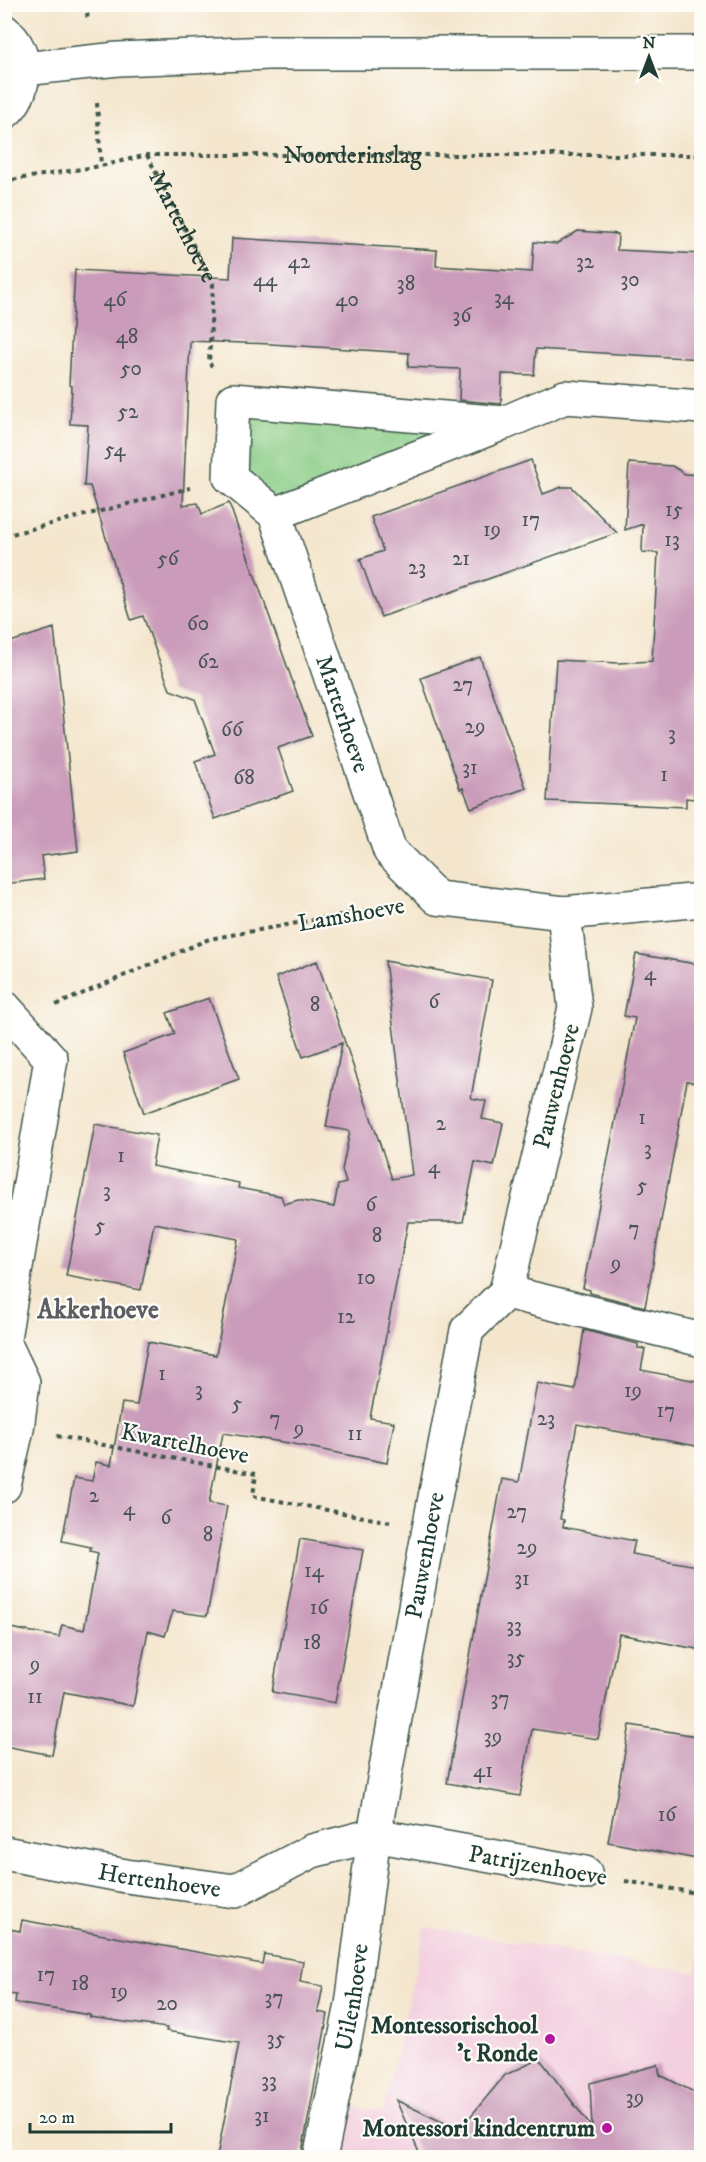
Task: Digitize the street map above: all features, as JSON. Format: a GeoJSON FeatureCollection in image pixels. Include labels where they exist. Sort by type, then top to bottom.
{"type":"FeatureCollection","features":[{"type":"Feature","properties":{"kind":"street"},"geometry":{"type":"LineString","coordinates":[[4,31],[10,35],[19,49],[23,69],[21,89],[11,107],[4,113]]}},
{"type":"Feature","properties":{"kind":"street"},"geometry":{"type":"LineString","coordinates":[[23,69],[110,60],[269,53],[702,54]]}},
{"type":"Feature","properties":{"kind":"street"},"geometry":{"type":"LineString","coordinates":[[504,423],[233,400],[230,477],[275,514],[504,423],[565,397],[702,407]]}},
{"type":"Feature","properties":{"kind":"street","name":"Marterhoeve"},"geometry":{"type":"LineString","coordinates":[[275,514],[390,851],[437,898]]}},
{"type":"Feature","properties":{"kind":"street","name":"Lamshoeve"},"geometry":{"type":"LineString","coordinates":[[437,898],[564,913],[702,900]]}},
{"type":"Feature","properties":{"kind":"street","name":"Pauwenhoeve"},"geometry":{"type":"LineString","coordinates":[[374,1835],[467,1330],[506,1292],[575,1008],[564,913]]}},
{"type":"Feature","properties":{"kind":"street"},"geometry":{"type":"LineString","coordinates":[[4,1486],[17,1429],[22,1382],[4,1340],[51,1059],[11,1015]]}},
{"type":"Feature","properties":{"kind":"street"},"geometry":{"type":"LineString","coordinates":[[506,1292],[702,1340]]}},
{"type":"Feature","properties":{"kind":"street","name":"Hertenhoeve"},"geometry":{"type":"LineString","coordinates":[[4,1853],[126,1876],[235,1891],[312,1851],[374,1835]]}},
{"type":"Feature","properties":{"kind":"street","name":"Patrijzenhoeve"},"geometry":{"type":"LineString","coordinates":[[374,1835],[585,1873]]}},
{"type":"Feature","properties":{"kind":"street","name":"Uilenhoeve"},"geometry":{"type":"LineString","coordinates":[[320,2157],[352,2005],[374,1835]]}},
{"type":"Feature","properties":{"kind":"path","name":"Noorderinslag"},"geometry":{"type":"LineString","coordinates":[[4,181],[101,166],[147,155],[702,154]]}},
{"type":"Feature","properties":{"kind":"path","name":"Marterhoeve"},"geometry":{"type":"LineString","coordinates":[[147,155],[213,284],[209,363],[233,400]]}},
{"type":"Feature","properties":{"kind":"path"},"geometry":{"type":"LineString","coordinates":[[4,536],[230,477]]}},
{"type":"Feature","properties":{"kind":"path","name":"Lamshoeve"},"geometry":{"type":"LineString","coordinates":[[11,1015],[209,939],[437,898]]}},
{"type":"Feature","properties":{"kind":"path","name":"Kwartelhoeve"},"geometry":{"type":"LineString","coordinates":[[17,1429],[256,1474],[253,1496],[429,1529]]}},
{"type":"Feature","properties":{"kind":"path","name":"Patrijzenhoeve"},"geometry":{"type":"LineString","coordinates":[[585,1873],[702,1894]]}},
{"type":"Feature","properties":{"kind":"shaded area","name":"Montessorischool 't Ronde"},"geometry":{"type":"Polygon","coordinates":[[[425,1927],[696,1973],[701,1941],[701,2157],[339,2158],[346,2106],[383,2112],[425,1927]]]}},
{"type":"Feature","properties":{"kind":"green space"},"geometry":{"type":"Polygon","coordinates":[[[233,400],[504,423],[275,514],[230,477],[233,400]]]}},
{"type":"Feature","properties":{"kind":"building"},"geometry":{"type":"Polygon","coordinates":[[[578,231],[618,234],[617,250],[702,254],[702,359],[536,349],[534,375],[502,374],[501,404],[459,400],[460,369],[408,367],[409,353],[190,341],[183,505],[198,503],[202,514],[229,503],[312,736],[278,748],[293,791],[215,819],[195,761],[215,754],[195,699],[170,690],[143,616],[131,620],[90,486],[84,486],[88,425],[70,424],[72,386],[69,385],[75,270],[230,278],[232,238],[437,250],[436,266],[532,272],[534,242],[557,244],[578,231]]]}},
{"type":"Feature","properties":{"kind":"building"},"geometry":{"type":"Polygon","coordinates":[[[531,460],[543,494],[562,487],[572,487],[617,533],[381,617],[360,559],[383,551],[371,517],[531,460]]]}},
{"type":"Feature","properties":{"kind":"building"},"geometry":{"type":"Polygon","coordinates":[[[629,463],[672,466],[685,474],[702,475],[702,784],[694,784],[694,799],[686,798],[686,807],[547,801],[556,660],[619,663],[652,661],[658,553],[642,552],[643,524],[625,530],[629,463]]]}},
{"type":"Feature","properties":{"kind":"building"},"geometry":{"type":"Polygon","coordinates":[[[54,628],[78,851],[41,856],[44,879],[4,884],[4,644],[54,628]]]}},
{"type":"Feature","properties":{"kind":"building"},"geometry":{"type":"Polygon","coordinates":[[[480,657],[526,788],[471,808],[463,788],[460,789],[421,678],[480,657]]]}},
{"type":"Feature","properties":{"kind":"building"},"geometry":{"type":"Polygon","coordinates":[[[636,954],[702,965],[702,1084],[687,1081],[645,1307],[590,1293],[590,1290],[583,1288],[635,1018],[624,1016],[636,954]]]}},
{"type":"Feature","properties":{"kind":"building"},"geometry":{"type":"Polygon","coordinates":[[[317,961],[392,1179],[412,1175],[385,961],[492,980],[471,1098],[486,1101],[482,1119],[503,1123],[494,1166],[475,1162],[463,1222],[408,1222],[370,1418],[394,1422],[387,1463],[289,1443],[223,1433],[209,1503],[227,1506],[207,1616],[173,1611],[165,1636],[148,1631],[133,1706],[64,1692],[52,1755],[4,1746],[4,1667],[10,1628],[59,1637],[62,1625],[84,1630],[98,1553],[90,1551],[91,1547],[62,1541],[74,1478],[92,1481],[96,1462],[111,1465],[122,1403],[137,1405],[148,1342],[216,1355],[238,1239],[154,1223],[141,1290],[66,1276],[95,1124],[157,1135],[152,1166],[239,1183],[238,1188],[281,1196],[284,1204],[298,1200],[334,1207],[338,1185],[346,1183],[342,1170],[350,1131],[326,1127],[342,1043],[303,1057],[276,977],[317,961]]]}},
{"type":"Feature","properties":{"kind":"building"},"geometry":{"type":"Polygon","coordinates":[[[209,998],[239,1079],[144,1113],[123,1053],[175,1034],[167,1013],[209,998]]]}},
{"type":"Feature","properties":{"kind":"building"},"geometry":{"type":"Polygon","coordinates":[[[584,1330],[638,1344],[638,1348],[645,1349],[641,1370],[702,1382],[702,1447],[577,1424],[560,1519],[564,1520],[563,1527],[635,1541],[632,1554],[702,1567],[702,1650],[619,1634],[598,1739],[532,1729],[520,1796],[447,1783],[502,1479],[519,1482],[537,1383],[575,1390],[584,1330]]]}},
{"type":"Feature","properties":{"kind":"building"},"geometry":{"type":"Polygon","coordinates":[[[300,1539],[363,1550],[335,1703],[272,1692],[300,1539]]]}},
{"type":"Feature","properties":{"kind":"building"},"geometry":{"type":"Polygon","coordinates":[[[630,1725],[702,1737],[702,1860],[608,1842],[630,1725]]]}},
{"type":"Feature","properties":{"kind":"building"},"geometry":{"type":"Polygon","coordinates":[[[22,1920],[262,1964],[264,1954],[303,1961],[300,1982],[323,1986],[318,2012],[328,2014],[301,2157],[217,2157],[239,2043],[166,2031],[167,2028],[15,2003],[16,1995],[4,1993],[4,1928],[20,1931],[22,1920]]]}},
{"type":"Feature","properties":{"kind":"building","name":"Montessori kindcentrum"},"geometry":{"type":"Polygon","coordinates":[[[540,2059],[592,2128],[590,2083],[658,2065],[660,2075],[702,2096],[702,2157],[421,2157],[396,2100],[459,2130],[505,2075],[540,2059]]]}},
{"type":"Feature","properties":{"kind":"place","name":"Montessorischool 't Ronde"},"geometry":{"type":"Point","coordinates":[550,2039]}},
{"type":"Feature","properties":{"kind":"place","name":"Montessori kindcentrum"},"geometry":{"type":"Point","coordinates":[607,2128]}},
{"type":"Feature","properties":{"kind":"district","name":"Akkerhoeve"},"geometry":{"type":"Point","coordinates":[98,1309]}}]}
